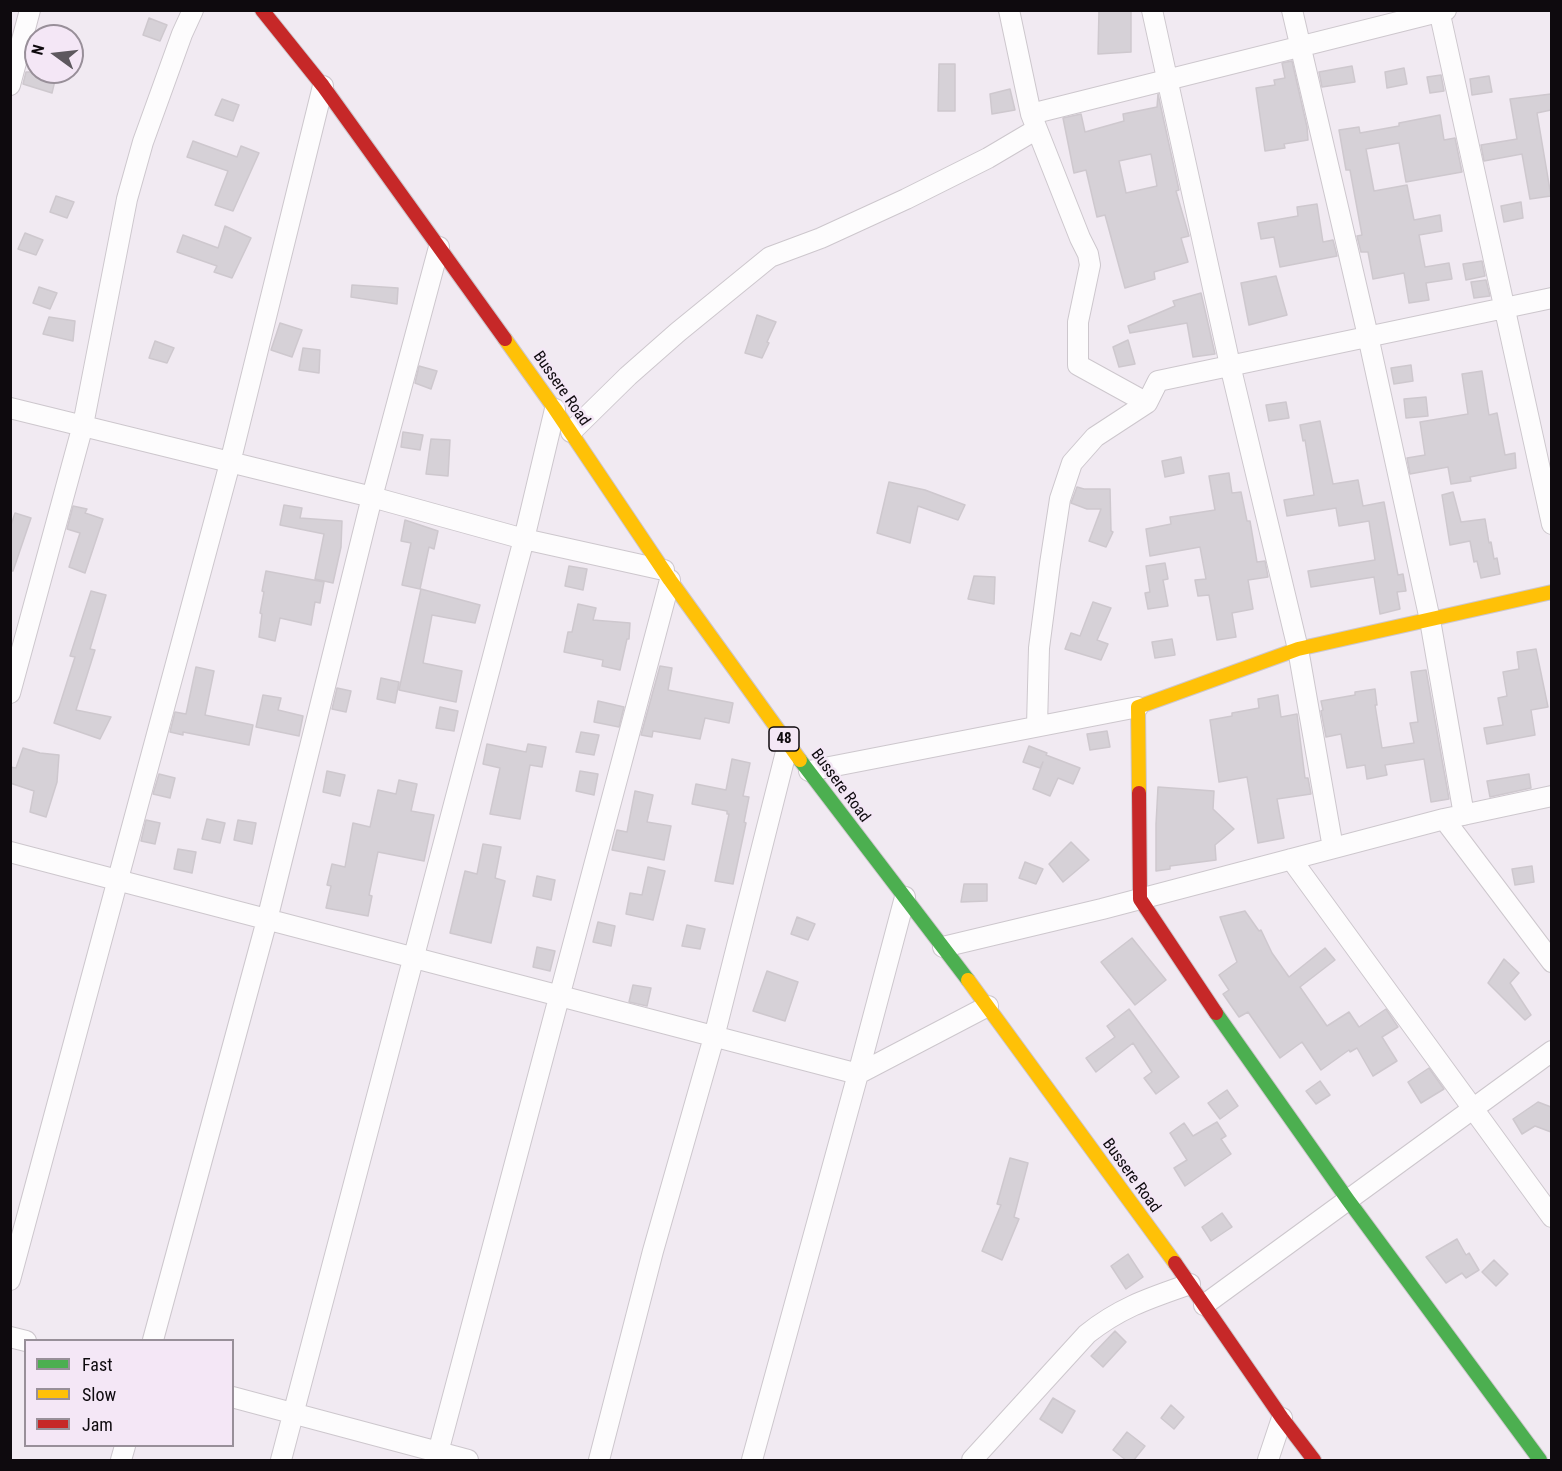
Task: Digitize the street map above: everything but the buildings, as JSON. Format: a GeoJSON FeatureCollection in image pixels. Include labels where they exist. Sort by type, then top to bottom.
{"type":"FeatureCollection","features":[{"type":"Feature","properties":{"kind":"main road","name":"Bussere Road"},"geometry":{"type":"LineString","coordinates":[[262,10],[323,86],[439,247],[571,432],[667,575],[788,744],[988,1006],[1190,1284],[1314,1461]]}},
{"type":"Feature","properties":{"kind":"main road"},"geometry":{"type":"LineString","coordinates":[[1540,1461],[1236,1043],[1140,899],[1138,707],[1298,649],[1551,592]]}},
{"type":"Feature","properties":{"kind":"street"},"geometry":{"type":"LineString","coordinates":[[10,85],[30,10]]}},
{"type":"Feature","properties":{"kind":"street"},"geometry":{"type":"LineString","coordinates":[[10,693],[83,425],[127,199],[143,142],[193,10]]}},
{"type":"Feature","properties":{"kind":"street"},"geometry":{"type":"LineString","coordinates":[[1009,10],[1034,121],[1088,254],[1090,265],[1088,281],[1078,322],[1078,365],[1147,403]]}},
{"type":"Feature","properties":{"kind":"street"},"geometry":{"type":"LineString","coordinates":[[1152,10],[1230,366],[1298,649],[1333,848]]}},
{"type":"Feature","properties":{"kind":"street"},"geometry":{"type":"LineString","coordinates":[[1292,10],[1368,336],[1430,620],[1464,815]]}},
{"type":"Feature","properties":{"kind":"street"},"geometry":{"type":"LineString","coordinates":[[571,432],[628,376],[678,332],[770,257],[821,238],[988,158],[1034,121],[1167,80],[1441,11],[1551,524]]}},
{"type":"Feature","properties":{"kind":"street"},"geometry":{"type":"LineString","coordinates":[[10,1280],[231,463],[323,86]]}},
{"type":"Feature","properties":{"kind":"street"},"geometry":{"type":"LineString","coordinates":[[154,1339],[267,920],[372,497],[439,247]]}},
{"type":"Feature","properties":{"kind":"street"},"geometry":{"type":"LineString","coordinates":[[1037,726],[1039,648],[1050,564],[1063,490],[1072,463],[1095,437],[1147,403],[1158,381],[1551,298]]}},
{"type":"Feature","properties":{"kind":"street"},"geometry":{"type":"LineString","coordinates":[[10,408],[372,497],[667,575],[560,996],[496,1230],[438,1457]]}},
{"type":"Feature","properties":{"kind":"street"},"geometry":{"type":"LineString","coordinates":[[281,1461],[524,539],[555,409]]}},
{"type":"Feature","properties":{"kind":"street"},"geometry":{"type":"LineString","coordinates":[[809,771],[1138,707]]}},
{"type":"Feature","properties":{"kind":"street"},"geometry":{"type":"LineString","coordinates":[[598,1461],[653,1251],[714,1037],[788,744]]}},
{"type":"Feature","properties":{"kind":"street"},"geometry":{"type":"LineString","coordinates":[[943,947],[1140,899],[1444,819],[1551,796]]}},
{"type":"Feature","properties":{"kind":"street"},"geometry":{"type":"LineString","coordinates":[[1444,819],[1551,962]]}},
{"type":"Feature","properties":{"kind":"street"},"geometry":{"type":"LineString","coordinates":[[10,852],[858,1074],[988,1006]]}},
{"type":"Feature","properties":{"kind":"street"},"geometry":{"type":"LineString","coordinates":[[1291,859],[1551,1217]]}},
{"type":"Feature","properties":{"kind":"street"},"geometry":{"type":"LineString","coordinates":[[752,1461],[905,897]]}},
{"type":"Feature","properties":{"kind":"street"},"geometry":{"type":"LineString","coordinates":[[1204,1305],[1551,1051]]}},
{"type":"Feature","properties":{"kind":"street"},"geometry":{"type":"LineString","coordinates":[[972,1461],[1087,1334],[1128,1306],[1190,1284]]}},
{"type":"Feature","properties":{"kind":"street"},"geometry":{"type":"LineString","coordinates":[[234,1398],[438,1457],[468,1461]]}},
{"type":"Feature","properties":{"kind":"street"},"geometry":{"type":"LineString","coordinates":[[1268,1461],[1282,1418]]}},
{"type":"Feature","properties":{"kind":"traffic: fast"},"geometry":{"type":"LineString","coordinates":[[800,760],[968,980]]}},
{"type":"Feature","properties":{"kind":"traffic: fast"},"geometry":{"type":"LineString","coordinates":[[1216,1013],[1348,1200],[1540,1460]]}},
{"type":"Feature","properties":{"kind":"traffic: slow"},"geometry":{"type":"LineString","coordinates":[[505,339],[670,580],[800,760]]}},
{"type":"Feature","properties":{"kind":"traffic: slow"},"geometry":{"type":"LineString","coordinates":[[1139,793],[1138,707],[1298,649],[1552,592]]}},
{"type":"Feature","properties":{"kind":"traffic: slow"},"geometry":{"type":"LineString","coordinates":[[968,980],[1175,1263]]}},
{"type":"Feature","properties":{"kind":"traffic: jam"},"geometry":{"type":"LineString","coordinates":[[262,10],[323,86],[505,339]]}},
{"type":"Feature","properties":{"kind":"traffic: jam"},"geometry":{"type":"LineString","coordinates":[[1139,793],[1140,899],[1216,1013]]}},
{"type":"Feature","properties":{"kind":"traffic: jam"},"geometry":{"type":"LineString","coordinates":[[1175,1263],[1282,1418],[1314,1460]]}}]}
